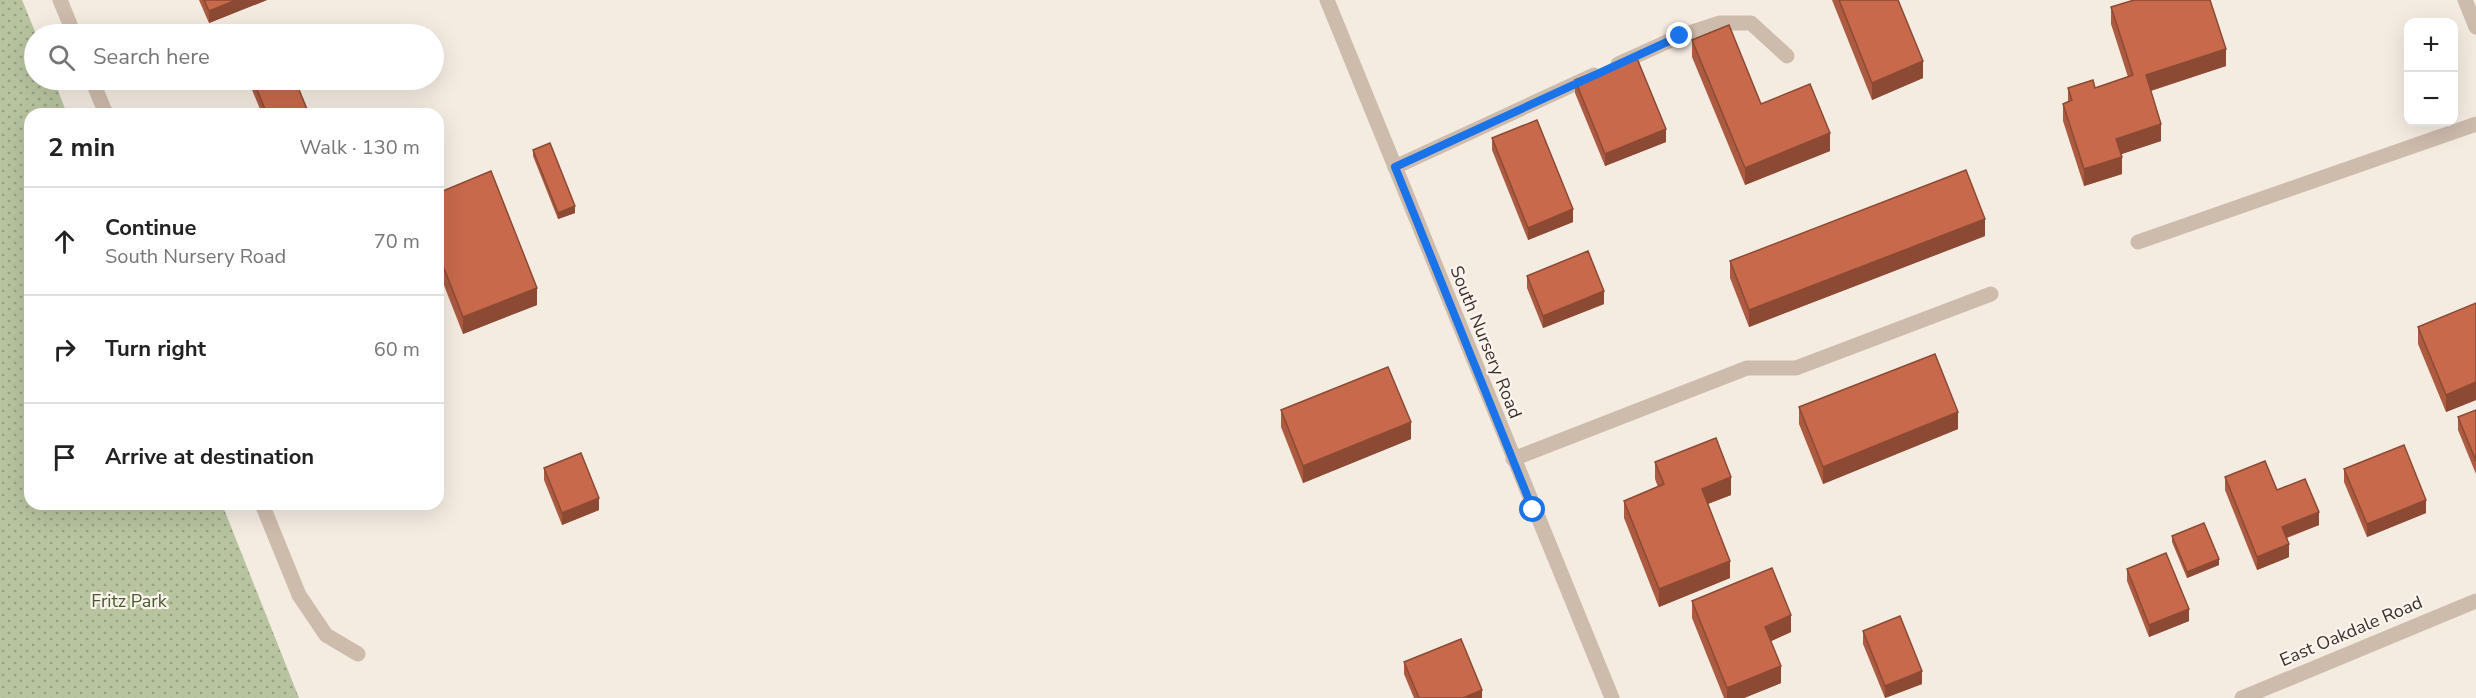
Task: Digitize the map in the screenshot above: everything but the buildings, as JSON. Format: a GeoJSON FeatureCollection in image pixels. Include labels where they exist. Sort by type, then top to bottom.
{"type":"FeatureCollection","features":[{"type":"Feature","properties":{"kind":"street"},"geometry":{"type":"LineString","coordinates":[[60,0],[70,24]]}},
{"type":"Feature","properties":{"kind":"street","name":"South Nursery Road"},"geometry":{"type":"LineString","coordinates":[[1327,0],[1612,698]]}},
{"type":"Feature","properties":{"kind":"street"},"geometry":{"type":"LineString","coordinates":[[2465,0],[2476,27]]}},
{"type":"Feature","properties":{"kind":"street"},"geometry":{"type":"LineString","coordinates":[[1395,167],[1680,36],[1720,23],[1751,22],[1788,56]]}},
{"type":"Feature","properties":{"kind":"street"},"geometry":{"type":"LineString","coordinates":[[96,90],[104,108]]}},
{"type":"Feature","properties":{"kind":"street"},"geometry":{"type":"LineString","coordinates":[[2138,242],[2476,124]]}},
{"type":"Feature","properties":{"kind":"street"},"geometry":{"type":"LineString","coordinates":[[1513,459],[1747,368],[1796,368],[1991,294]]}},
{"type":"Feature","properties":{"kind":"street"},"geometry":{"type":"LineString","coordinates":[[264,510],[299,595],[326,635],[358,654]]}},
{"type":"Feature","properties":{"kind":"street","name":"East Oakdale Road"},"geometry":{"type":"LineString","coordinates":[[2242,698],[2476,601]]}},
{"type":"Feature","properties":{"kind":"green space","name":"Fritz Park"},"geometry":{"type":"Polygon","coordinates":[[[0,0],[22,0],[32,24],[24,24],[24,90],[58,90],[65,108],[24,108],[24,510],[224,510],[299,698],[0,698],[0,0]]]}},
{"type":"Feature","properties":{"kind":"route"},"geometry":{"type":"LineString","coordinates":[[1533,510],[1395,167],[1680,36]]}}]}
